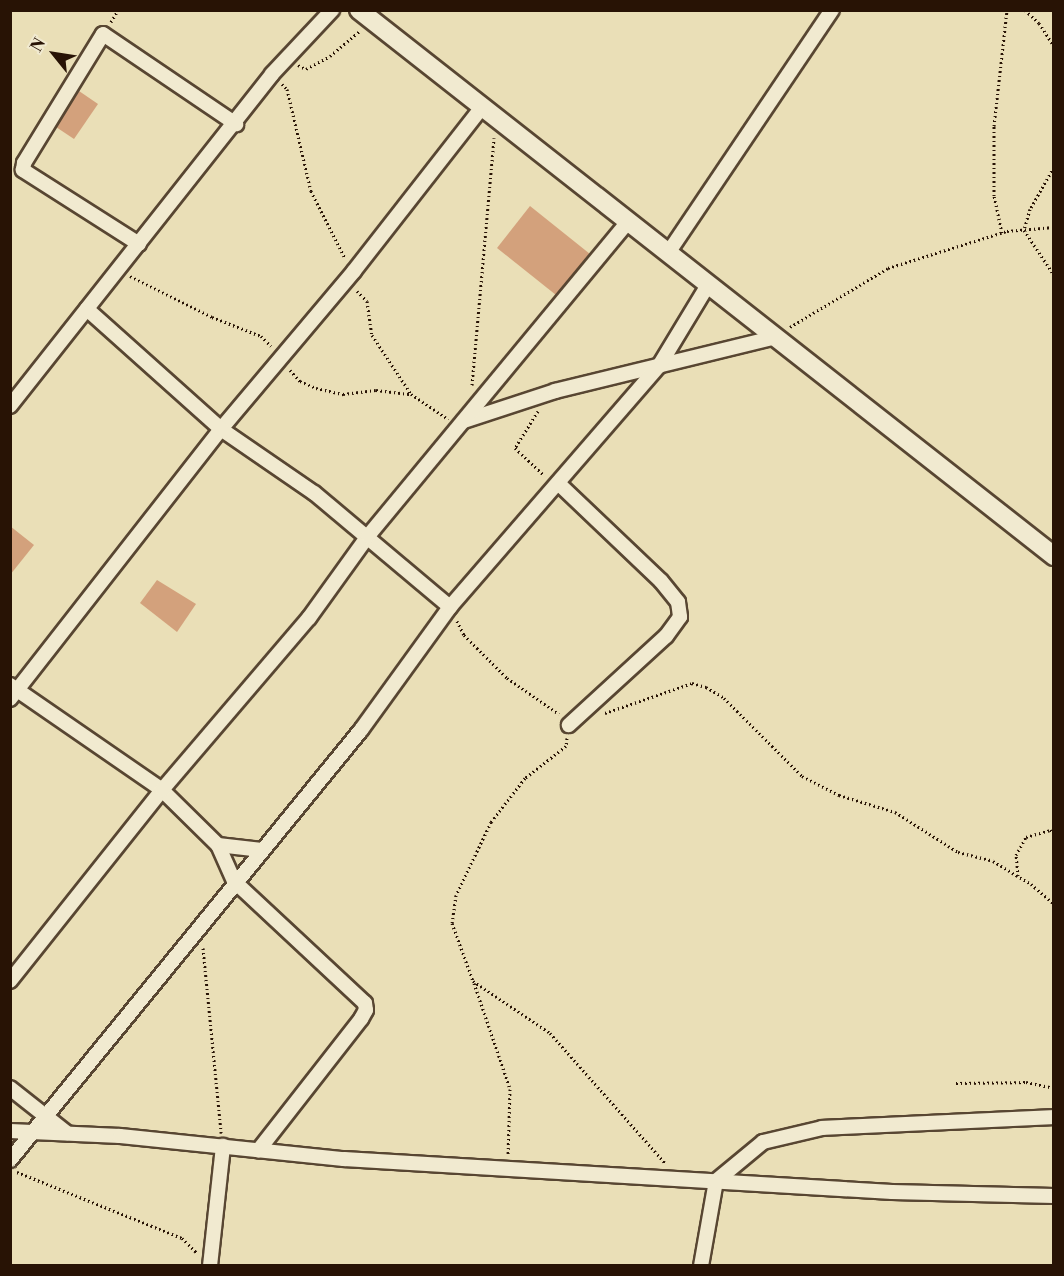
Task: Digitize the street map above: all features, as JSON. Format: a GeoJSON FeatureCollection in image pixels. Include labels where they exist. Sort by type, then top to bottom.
{"type":"FeatureCollection","features":[{"type":"Feature","properties":{"kind":"main road"},"geometry":{"type":"LineString","coordinates":[[366,16],[772,338],[1053,556]]}},
{"type":"Feature","properties":{"kind":"street"},"geometry":{"type":"LineString","coordinates":[[10,406],[236,124],[285,58],[332,10]]}},
{"type":"Feature","properties":{"kind":"street"},"geometry":{"type":"LineString","coordinates":[[668,254],[832,10]]}},
{"type":"Feature","properties":{"kind":"street"},"geometry":{"type":"LineString","coordinates":[[139,244],[24,170],[103,34],[236,124]]}},
{"type":"Feature","properties":{"kind":"street"},"geometry":{"type":"LineString","coordinates":[[258,1151],[366,1010],[360,997],[234,881],[218,845],[162,790],[13,691],[221,429],[489,113]]}},
{"type":"Feature","properties":{"kind":"street"},"geometry":{"type":"LineString","coordinates":[[10,981],[162,790],[309,618],[368,536],[628,222]]}},
{"type":"Feature","properties":{"kind":"street"},"geometry":{"type":"LineString","coordinates":[[10,1160],[47,1117],[234,881],[361,729],[450,607],[659,366],[708,285]]}},
{"type":"Feature","properties":{"kind":"street"},"geometry":{"type":"LineString","coordinates":[[87,309],[221,429],[314,493],[450,607]]}},
{"type":"Feature","properties":{"kind":"street"},"geometry":{"type":"LineString","coordinates":[[467,417],[555,391],[772,338]]}},
{"type":"Feature","properties":{"kind":"street"},"geometry":{"type":"LineString","coordinates":[[558,483],[660,580],[678,602],[680,617],[666,636],[569,725]]}},
{"type":"Feature","properties":{"kind":"street"},"geometry":{"type":"LineString","coordinates":[[218,845],[262,850]]}},
{"type":"Feature","properties":{"kind":"street"},"geometry":{"type":"LineString","coordinates":[[10,1088],[67,1133]]}},
{"type":"Feature","properties":{"kind":"street"},"geometry":{"type":"LineString","coordinates":[[701,1266],[716,1181],[763,1142],[822,1128],[1053,1117]]}},
{"type":"Feature","properties":{"kind":"street"},"geometry":{"type":"LineString","coordinates":[[10,1131],[67,1133],[258,1151],[679,1179],[1053,1196]]}},
{"type":"Feature","properties":{"kind":"street"},"geometry":{"type":"LineString","coordinates":[[210,1265],[223,1146]]}},
{"type":"Feature","properties":{"kind":"path"},"geometry":{"type":"LineString","coordinates":[[1002,233],[994,196],[994,126],[1007,10]]}},
{"type":"Feature","properties":{"kind":"path"},"geometry":{"type":"LineString","coordinates":[[1025,10],[1039,23],[1053,46]]}},
{"type":"Feature","properties":{"kind":"path"},"geometry":{"type":"LineString","coordinates":[[285,58],[306,69],[366,16]]}},
{"type":"Feature","properties":{"kind":"path"},"geometry":{"type":"LineString","coordinates":[[272,74],[287,89],[311,191],[341,254],[354,271],[354,288],[367,301],[372,335],[411,394]]}},
{"type":"Feature","properties":{"kind":"path"},"geometry":{"type":"LineString","coordinates":[[467,417],[489,113]]}},
{"type":"Feature","properties":{"kind":"path"},"geometry":{"type":"LineString","coordinates":[[1053,167],[1030,209],[1024,230],[1053,275]]}},
{"type":"Feature","properties":{"kind":"path"},"geometry":{"type":"LineString","coordinates":[[772,338],[888,268],[1002,233],[1053,227]]}},
{"type":"Feature","properties":{"kind":"path"},"geometry":{"type":"LineString","coordinates":[[555,391],[515,448],[539,473],[558,483]]}},
{"type":"Feature","properties":{"kind":"path"},"geometry":{"type":"LineString","coordinates":[[450,607],[464,635],[507,678],[551,706],[569,725],[566,746],[525,778],[491,822],[456,895],[452,923],[510,1089],[508,1168]]}},
{"type":"Feature","properties":{"kind":"path"},"geometry":{"type":"LineString","coordinates":[[603,714],[692,683],[706,687],[724,698],[802,776],[839,795],[895,812],[958,852],[993,861],[1018,876],[1053,904]]}},
{"type":"Feature","properties":{"kind":"path"},"geometry":{"type":"LineString","coordinates":[[1018,876],[1016,855],[1026,837],[1050,830],[1053,833]]}},
{"type":"Feature","properties":{"kind":"path"},"geometry":{"type":"LineString","coordinates":[[200,926],[223,1146]]}},
{"type":"Feature","properties":{"kind":"path"},"geometry":{"type":"LineString","coordinates":[[473,981],[550,1033],[679,1179]]}},
{"type":"Feature","properties":{"kind":"path"},"geometry":{"type":"LineString","coordinates":[[956,1083],[1026,1082],[1053,1088]]}},
{"type":"Feature","properties":{"kind":"path"},"geometry":{"type":"LineString","coordinates":[[10,1169],[182,1238],[210,1265]]}},
{"type":"Feature","properties":{"kind":"building"},"geometry":{"type":"Polygon","coordinates":[[[79,91],[98,104],[74,139],[56,127],[79,91]]]}},
{"type":"Feature","properties":{"kind":"building"},"geometry":{"type":"Polygon","coordinates":[[[530,206],[590,254],[556,295],[497,248],[530,206]]]}},
{"type":"Feature","properties":{"kind":"building"},"geometry":{"type":"Polygon","coordinates":[[[10,526],[34,545],[10,575],[10,526]]]}},
{"type":"Feature","properties":{"kind":"building"},"geometry":{"type":"Polygon","coordinates":[[[157,580],[196,604],[177,632],[140,603],[157,580]]]}}]}
